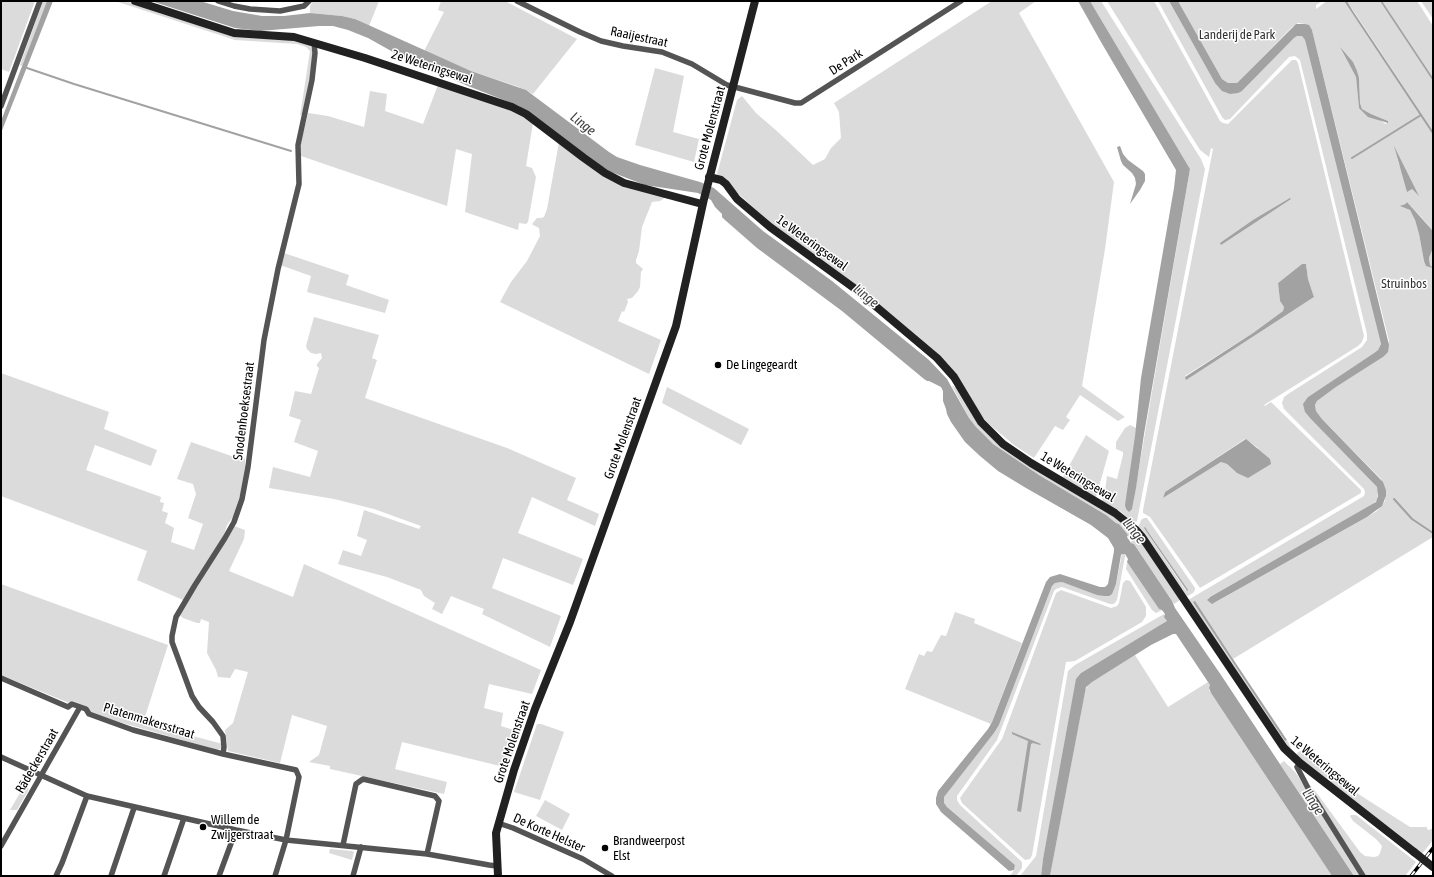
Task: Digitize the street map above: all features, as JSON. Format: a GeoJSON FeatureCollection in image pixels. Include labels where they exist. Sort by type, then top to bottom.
{"type":"FeatureCollection","features":[{"type":"Feature","properties":{"kind":"street"},"geometry":{"type":"LineString","coordinates":[[1,106],[40,1]]}},
{"type":"Feature","properties":{"kind":"street","name":"2e Weteringsewal"},"geometry":{"type":"LineString","coordinates":[[135,1],[234,33],[294,37],[373,60],[512,107],[526,114],[605,173],[624,183],[703,202]]}},
{"type":"Feature","properties":{"kind":"street"},"geometry":{"type":"LineString","coordinates":[[218,1],[250,9],[280,11],[300,8],[309,1]]}},
{"type":"Feature","properties":{"kind":"street","name":"Raaijestraat"},"geometry":{"type":"LineString","coordinates":[[517,1],[601,41],[662,52],[674,56],[692,64],[733,87]]}},
{"type":"Feature","properties":{"kind":"street","name":"Grote Molenstraat"},"geometry":{"type":"LineString","coordinates":[[498,876],[496,833],[514,770],[570,622],[676,326],[708,180],[755,1]]}},
{"type":"Feature","properties":{"kind":"street","name":"De Park"},"geometry":{"type":"LineString","coordinates":[[733,87],[795,103],[801,103],[961,1]]}},
{"type":"Feature","properties":{"kind":"street","name":"Snodenhoeksestraat"},"geometry":{"type":"LineString","coordinates":[[223,754],[223,736],[213,722],[199,707],[192,696],[172,642],[172,636],[176,617],[234,522],[242,499],[248,467],[264,340],[278,269],[300,184],[298,144],[312,80],[314,43]]}},
{"type":"Feature","properties":{"kind":"street","name":"1e Weteringsewal"},"geometry":{"type":"LineString","coordinates":[[708,180],[721,180],[726,184],[737,199],[770,227],[854,288],[937,358],[954,377],[981,422],[1003,444],[1031,463],[1119,516],[1135,529],[1142,537],[1279,742],[1300,763],[1433,867]]}},
{"type":"Feature","properties":{"kind":"street","name":"Platenmakersstraat"},"geometry":{"type":"LineString","coordinates":[[1,678],[68,707],[72,704],[86,709],[89,714],[133,730],[223,754],[294,768],[298,771],[299,777],[286,840]]}},
{"type":"Feature","properties":{"kind":"street","name":"Rädeckerstraat"},"geometry":{"type":"LineString","coordinates":[[1,846],[80,707]]}},
{"type":"Feature","properties":{"kind":"street"},"geometry":{"type":"LineString","coordinates":[[1,757],[42,774],[87,796],[134,808],[286,840],[427,854],[489,866],[497,866]]}},
{"type":"Feature","properties":{"kind":"street"},"geometry":{"type":"LineString","coordinates":[[1300,763],[1297,767],[1308,788],[1363,876]]}},
{"type":"Feature","properties":{"kind":"street"},"geometry":{"type":"LineString","coordinates":[[343,845],[356,784],[363,779],[435,796],[439,801],[427,854]]}},
{"type":"Feature","properties":{"kind":"street"},"geometry":{"type":"LineString","coordinates":[[56,876],[87,796]]}},
{"type":"Feature","properties":{"kind":"street"},"geometry":{"type":"LineString","coordinates":[[111,876],[134,808]]}},
{"type":"Feature","properties":{"kind":"street"},"geometry":{"type":"LineString","coordinates":[[164,876],[184,818]]}},
{"type":"Feature","properties":{"kind":"street","name":"De Korte Helster"},"geometry":{"type":"LineString","coordinates":[[498,823],[513,828],[583,859],[612,876]]}},
{"type":"Feature","properties":{"kind":"street"},"geometry":{"type":"LineString","coordinates":[[219,876],[236,830]]}},
{"type":"Feature","properties":{"kind":"street"},"geometry":{"type":"LineString","coordinates":[[275,876],[286,840]]}},
{"type":"Feature","properties":{"kind":"street"},"geometry":{"type":"LineString","coordinates":[[353,876],[361,847]]}},
{"type":"Feature","properties":{"kind":"green space"},"geometry":{"type":"Polygon","coordinates":[[[1,1],[35,1],[9,72],[1,69],[1,1]]]}},
{"type":"Feature","properties":{"kind":"green space"},"geometry":{"type":"Polygon","coordinates":[[[43,1],[47,1],[22,66],[20,65],[43,1]]]}},
{"type":"Feature","properties":{"kind":"green space"},"geometry":{"type":"Polygon","coordinates":[[[115,1],[126,1],[185,20],[283,38],[310,46],[313,51],[311,74],[302,114],[300,116],[310,51],[306,47],[297,44],[235,40],[115,1]]]}},
{"type":"Feature","properties":{"kind":"green space"},"geometry":{"type":"Polygon","coordinates":[[[313,1],[379,1],[369,26],[355,19],[342,16],[310,13],[310,6],[313,1]]]}},
{"type":"Feature","properties":{"kind":"green space"},"geometry":{"type":"Polygon","coordinates":[[[441,1],[505,1],[577,39],[533,94],[519,87],[471,71],[424,51],[444,12],[438,10],[441,1]]]}},
{"type":"Feature","properties":{"kind":"green space"},"geometry":{"type":"Polygon","coordinates":[[[992,1],[1036,1],[1019,13],[1114,182],[1105,249],[1082,386],[1125,417],[1118,421],[1080,395],[1066,417],[1070,420],[1063,430],[1055,426],[1034,458],[1014,445],[989,424],[977,411],[948,364],[779,231],[717,174],[737,100],[742,96],[756,113],[813,165],[825,159],[831,148],[841,138],[839,112],[834,103],[992,1]]]}},
{"type":"Feature","properties":{"kind":"green space"},"geometry":{"type":"Polygon","coordinates":[[[1090,1],[1101,1],[1201,159],[1205,169],[1137,521],[1134,524],[1120,511],[1102,501],[1107,476],[1117,479],[1123,455],[1123,452],[1116,449],[1116,442],[1125,428],[1130,425],[1136,428],[1132,509],[1190,169],[1090,1]]]}},
{"type":"Feature","properties":{"kind":"green space"},"geometry":{"type":"Polygon","coordinates":[[[1107,1],[1154,1],[1220,121],[1223,123],[1228,124],[1292,60],[1296,60],[1298,63],[1364,336],[1362,342],[1358,346],[1264,405],[1265,406],[1271,402],[1361,490],[1361,493],[1200,588],[1150,517],[1143,513],[1143,510],[1213,149],[1211,148],[1209,157],[1200,150],[1107,1]],[[1302,264],[1278,283],[1280,301],[1284,307],[1283,311],[1253,333],[1185,376],[1186,379],[1314,297],[1308,279],[1306,264],[1302,264]],[[1245,439],[1165,492],[1163,498],[1221,462],[1227,464],[1237,473],[1258,448],[1245,439]]]}},
{"type":"Feature","properties":{"kind":"green space"},"geometry":{"type":"Polygon","coordinates":[[[1158,1],[1169,1],[1215,83],[1242,91],[1294,38],[1297,36],[1302,36],[1305,40],[1381,344],[1378,350],[1374,353],[1308,397],[1305,412],[1377,487],[1377,500],[1372,505],[1208,598],[1214,603],[1367,517],[1377,511],[1385,501],[1386,490],[1381,479],[1322,419],[1316,411],[1315,405],[1317,401],[1336,387],[1383,357],[1389,341],[1312,30],[1305,24],[1298,23],[1292,27],[1237,83],[1228,83],[1222,79],[1178,1],[1322,1],[1316,5],[1316,9],[1327,1],[1344,1],[1433,135],[1433,231],[1407,202],[1401,206],[1410,210],[1419,234],[1424,261],[1432,267],[1430,265],[1429,258],[1433,248],[1433,537],[1233,659],[1195,601],[1291,748],[1287,747],[1188,600],[1364,496],[1364,489],[1284,409],[1282,403],[1284,397],[1288,394],[1362,347],[1367,340],[1367,334],[1300,60],[1295,56],[1289,57],[1230,119],[1225,120],[1158,1]],[[1341,49],[1356,77],[1359,108],[1386,124],[1388,121],[1362,109],[1360,103],[1359,78],[1341,49]],[[1395,149],[1399,165],[1412,189],[1418,195],[1395,149]]]}},
{"type":"Feature","properties":{"kind":"green space"},"geometry":{"type":"Polygon","coordinates":[[[1347,1],[1417,1],[1433,26],[1433,131],[1347,1]]]}},
{"type":"Feature","properties":{"kind":"green space"},"geometry":{"type":"Polygon","coordinates":[[[1421,1],[1433,1],[1433,19],[1421,1]]]}},
{"type":"Feature","properties":{"kind":"green space"},"geometry":{"type":"Polygon","coordinates":[[[655,68],[684,76],[673,132],[699,139],[694,162],[635,145],[655,68]]]}},
{"type":"Feature","properties":{"kind":"green space"},"geometry":{"type":"Polygon","coordinates":[[[438,85],[502,106],[520,114],[533,123],[526,166],[532,168],[536,177],[528,222],[526,224],[519,223],[518,230],[465,212],[472,154],[456,149],[447,206],[301,156],[301,143],[308,113],[328,116],[364,127],[370,91],[387,94],[385,111],[423,124],[438,85]]]}},
{"type":"Feature","properties":{"kind":"green space"},"geometry":{"type":"Polygon","coordinates":[[[559,142],[602,174],[666,197],[660,201],[652,202],[642,227],[639,251],[636,260],[636,263],[643,269],[641,272],[640,287],[632,298],[627,299],[628,302],[624,312],[622,311],[618,321],[661,340],[649,374],[500,302],[511,282],[527,261],[540,236],[539,228],[532,224],[537,218],[544,217],[547,209],[559,142]]]}},
{"type":"Feature","properties":{"kind":"green space"},"geometry":{"type":"Polygon","coordinates":[[[284,253],[349,275],[346,285],[389,300],[385,313],[307,292],[311,276],[280,265],[284,253]]]}},
{"type":"Feature","properties":{"kind":"green space"},"geometry":{"type":"Polygon","coordinates":[[[314,317],[379,335],[372,358],[377,360],[365,398],[507,448],[576,478],[567,500],[599,514],[595,526],[532,497],[518,533],[583,559],[573,585],[503,558],[492,588],[561,616],[550,647],[482,614],[484,609],[451,596],[442,614],[432,609],[435,603],[424,596],[421,590],[387,577],[338,564],[343,550],[361,556],[367,540],[357,536],[364,510],[419,529],[421,526],[374,509],[334,499],[269,488],[273,467],[310,477],[318,451],[294,442],[301,420],[289,416],[295,391],[311,394],[319,368],[317,364],[322,358],[321,353],[311,353],[306,346],[314,317]]]}},
{"type":"Feature","properties":{"kind":"green space"},"geometry":{"type":"Polygon","coordinates":[[[1,373],[109,412],[104,429],[157,450],[151,466],[95,445],[86,470],[161,497],[160,502],[164,503],[162,511],[168,513],[165,523],[174,528],[171,542],[194,550],[203,524],[188,518],[196,494],[193,484],[177,479],[191,442],[243,460],[245,458],[245,469],[241,492],[233,517],[227,525],[223,538],[183,600],[137,580],[147,551],[1,496],[1,373]]]}},
{"type":"Feature","properties":{"kind":"green space"},"geometry":{"type":"Polygon","coordinates":[[[952,386],[958,389],[984,430],[1102,508],[1131,529],[1128,539],[1128,535],[1119,524],[1039,475],[982,435],[969,418],[952,386]]]}},
{"type":"Feature","properties":{"kind":"green space"},"geometry":{"type":"Polygon","coordinates":[[[667,387],[749,429],[741,445],[662,403],[667,387]]]}},
{"type":"Feature","properties":{"kind":"green space"},"geometry":{"type":"Polygon","coordinates":[[[1086,435],[1109,451],[1096,497],[1063,477],[1086,435]]]}},
{"type":"Feature","properties":{"kind":"green space"},"geometry":{"type":"Polygon","coordinates":[[[1147,518],[1195,588],[1193,593],[1186,597],[1138,528],[1141,520],[1147,518]],[[1144,528],[1186,591],[1187,590],[1144,528]]]}},
{"type":"Feature","properties":{"kind":"green space"},"geometry":{"type":"Polygon","coordinates":[[[234,526],[245,530],[244,539],[229,571],[293,597],[304,564],[541,670],[532,694],[489,684],[484,708],[503,713],[501,726],[520,732],[508,768],[402,742],[395,769],[447,782],[444,794],[330,769],[330,766],[309,762],[319,755],[327,726],[292,715],[280,763],[228,751],[225,730],[233,723],[248,672],[235,669],[230,678],[218,677],[207,653],[209,622],[201,619],[200,623],[197,623],[183,618],[180,615],[234,526]]]}},
{"type":"Feature","properties":{"kind":"green space"},"geometry":{"type":"Polygon","coordinates":[[[1135,533],[1180,600],[1174,604],[1134,544],[1131,543],[1132,535],[1135,533]]]}},
{"type":"Feature","properties":{"kind":"green space"},"geometry":{"type":"Polygon","coordinates":[[[1122,554],[1125,554],[1125,556],[1117,600],[1114,604],[1110,604],[1062,587],[1054,591],[997,740],[957,796],[957,800],[960,805],[1022,862],[1022,868],[1016,876],[1010,876],[1015,865],[947,807],[944,804],[943,799],[999,725],[1052,586],[1055,583],[1062,582],[1104,596],[1114,588],[1116,584],[1122,554]]]}},
{"type":"Feature","properties":{"kind":"green space"},"geometry":{"type":"Polygon","coordinates":[[[1127,562],[1159,609],[1162,610],[1156,613],[1152,610],[1126,569],[1127,562]]]}},
{"type":"Feature","properties":{"kind":"green space"},"geometry":{"type":"Polygon","coordinates":[[[1126,580],[1130,581],[1146,607],[1146,616],[1142,622],[1075,661],[1066,662],[1032,855],[1030,859],[1025,860],[962,803],[960,798],[1002,739],[1056,593],[1061,590],[1111,608],[1117,606],[1119,603],[1123,583],[1126,580]]]}},
{"type":"Feature","properties":{"kind":"green space"},"geometry":{"type":"Polygon","coordinates":[[[1,584],[168,645],[143,723],[223,744],[222,748],[217,750],[116,721],[90,712],[88,707],[73,701],[69,703],[1,675],[1,584]]]}},
{"type":"Feature","properties":{"kind":"green space"},"geometry":{"type":"Polygon","coordinates":[[[955,612],[975,619],[974,623],[1022,643],[991,724],[905,689],[919,654],[924,656],[927,651],[932,652],[941,635],[946,636],[955,612]]]}},
{"type":"Feature","properties":{"kind":"green space"},"geometry":{"type":"Polygon","coordinates":[[[1164,614],[1167,621],[1165,623],[1081,673],[1043,859],[1041,876],[1020,876],[1036,856],[1068,671],[1075,665],[1164,614]]]}},
{"type":"Feature","properties":{"kind":"green space"},"geometry":{"type":"Polygon","coordinates":[[[1135,655],[1168,707],[1208,682],[1210,685],[1209,690],[1332,876],[1050,876],[1085,691],[1088,684],[1135,655]]]}},
{"type":"Feature","properties":{"kind":"green space"},"geometry":{"type":"Polygon","coordinates":[[[537,724],[564,732],[540,800],[514,792],[537,724]]]}},
{"type":"Feature","properties":{"kind":"green space"},"geometry":{"type":"Polygon","coordinates":[[[1300,751],[1305,752],[1318,766],[1338,781],[1410,827],[1427,827],[1429,830],[1433,828],[1433,840],[1422,854],[1297,756],[1297,753],[1300,751]]]}},
{"type":"Feature","properties":{"kind":"green space"},"geometry":{"type":"Polygon","coordinates":[[[1284,761],[1295,772],[1316,803],[1360,876],[1354,876],[1280,764],[1284,761]]]}},
{"type":"Feature","properties":{"kind":"green space"},"geometry":{"type":"Polygon","coordinates":[[[1309,785],[1316,792],[1360,852],[1365,856],[1378,856],[1382,846],[1376,839],[1353,821],[1350,816],[1351,815],[1356,815],[1416,862],[1405,876],[1365,876],[1309,785]]]}},
{"type":"Feature","properties":{"kind":"green space"},"geometry":{"type":"Polygon","coordinates":[[[24,786],[29,789],[17,810],[10,810],[24,786]]]}},
{"type":"Feature","properties":{"kind":"green space"},"geometry":{"type":"Polygon","coordinates":[[[545,800],[570,814],[562,830],[536,816],[545,800]]]}},
{"type":"Feature","properties":{"kind":"green space"},"geometry":{"type":"Polygon","coordinates":[[[330,849],[354,852],[352,860],[329,853],[330,849]]]}},
{"type":"Feature","properties":{"kind":"shaded area"},"geometry":{"type":"Polygon","coordinates":[[[47,1],[53,1],[1,133],[1,121],[47,1]]]}},
{"type":"Feature","properties":{"kind":"shaded area"},"geometry":{"type":"Polygon","coordinates":[[[151,1],[200,1],[233,11],[262,16],[284,16],[310,13],[342,16],[355,19],[471,71],[526,90],[617,157],[700,182],[714,188],[763,231],[832,281],[929,360],[947,379],[969,418],[993,444],[1039,475],[1119,524],[1128,535],[1127,537],[1131,543],[1134,544],[1354,876],[1332,876],[1211,693],[1209,688],[1210,685],[1176,634],[1173,634],[1151,645],[1086,687],[1050,876],[1041,876],[1076,679],[1081,673],[1167,621],[1164,617],[1165,614],[1159,609],[1127,562],[1128,559],[1125,554],[1121,555],[1116,584],[1112,594],[1109,596],[1097,595],[1062,582],[1055,583],[1052,586],[999,725],[944,797],[944,803],[947,807],[1015,865],[1014,870],[1009,871],[941,812],[936,804],[938,791],[992,722],[1046,582],[1050,577],[1060,574],[1100,587],[1105,587],[1108,584],[1114,551],[1114,548],[1108,538],[1091,525],[998,471],[980,456],[965,442],[951,422],[943,401],[943,391],[941,387],[924,379],[842,311],[757,248],[722,217],[722,214],[711,200],[698,193],[645,185],[611,172],[519,106],[468,86],[402,57],[368,38],[348,30],[333,26],[260,31],[235,28],[151,1]]]}},
{"type":"Feature","properties":{"kind":"shaded area"},"geometry":{"type":"Polygon","coordinates":[[[1078,1],[1090,1],[1190,169],[1136,488],[1132,509],[1129,512],[1125,505],[1135,436],[1141,378],[1176,170],[1078,1]]]}},
{"type":"Feature","properties":{"kind":"shaded area"},"geometry":{"type":"Polygon","coordinates":[[[1169,1],[1178,1],[1222,79],[1228,83],[1237,83],[1296,24],[1309,25],[1312,30],[1389,345],[1388,352],[1383,357],[1336,387],[1317,401],[1315,405],[1316,411],[1322,419],[1383,482],[1386,490],[1386,496],[1382,506],[1367,517],[1212,604],[1207,600],[1210,597],[1376,502],[1378,496],[1377,487],[1311,419],[1305,412],[1303,404],[1308,397],[1378,350],[1381,344],[1305,40],[1302,36],[1297,36],[1294,38],[1242,91],[1230,94],[1222,91],[1215,83],[1169,1]]]}},
{"type":"Feature","properties":{"kind":"shaded area"},"geometry":{"type":"Polygon","coordinates":[[[1344,1],[1347,1],[1433,131],[1433,135],[1344,1]]]}},
{"type":"Feature","properties":{"kind":"shaded area"},"geometry":{"type":"Polygon","coordinates":[[[1380,1],[1382,1],[1433,78],[1433,81],[1380,1]]]}},
{"type":"Feature","properties":{"kind":"shaded area"},"geometry":{"type":"Polygon","coordinates":[[[1340,47],[1353,62],[1357,71],[1359,78],[1360,103],[1362,109],[1388,121],[1388,123],[1368,117],[1359,108],[1356,77],[1340,47]]]}},
{"type":"Feature","properties":{"kind":"shaded area"},"geometry":{"type":"Polygon","coordinates":[[[1120,146],[1123,154],[1128,160],[1145,174],[1145,181],[1130,204],[1136,184],[1135,178],[1121,161],[1117,147],[1120,146]]]}},
{"type":"Feature","properties":{"kind":"shaded area"},"geometry":{"type":"Polygon","coordinates":[[[1394,146],[1419,196],[1412,189],[1407,192],[1394,146]]]}},
{"type":"Feature","properties":{"kind":"shaded area"},"geometry":{"type":"Polygon","coordinates":[[[1290,198],[1291,199],[1221,245],[1220,243],[1253,220],[1290,198]]]}},
{"type":"Feature","properties":{"kind":"shaded area"},"geometry":{"type":"Polygon","coordinates":[[[1407,202],[1433,231],[1433,248],[1429,258],[1430,265],[1433,268],[1426,266],[1424,261],[1419,234],[1410,210],[1400,206],[1407,202]]]}},
{"type":"Feature","properties":{"kind":"shaded area"},"geometry":{"type":"Polygon","coordinates":[[[1302,264],[1306,264],[1308,279],[1314,297],[1186,380],[1185,377],[1253,333],[1283,311],[1284,307],[1280,301],[1278,283],[1302,264]]]}},
{"type":"Feature","properties":{"kind":"shaded area"},"geometry":{"type":"Polygon","coordinates":[[[1246,439],[1270,459],[1271,464],[1248,478],[1237,473],[1227,464],[1221,462],[1163,498],[1165,492],[1246,439]]]}},
{"type":"Feature","properties":{"kind":"shaded area"},"geometry":{"type":"Polygon","coordinates":[[[1145,527],[1188,590],[1187,591],[1144,528],[1145,527]]]}},
{"type":"Feature","properties":{"kind":"shaded area"},"geometry":{"type":"Polygon","coordinates":[[[1195,601],[1287,740],[1285,741],[1193,602],[1195,601]]]}},
{"type":"Feature","properties":{"kind":"shaded area"},"geometry":{"type":"Polygon","coordinates":[[[1012,732],[1041,744],[1031,744],[1021,812],[1017,811],[1028,741],[1012,734],[1012,732]]]}},
{"type":"Feature","properties":{"kind":"waterway"},"geometry":{"type":"LineString","coordinates":[[27,68],[291,151]]}},
{"type":"Feature","properties":{"kind":"waterway"},"geometry":{"type":"LineString","coordinates":[[1352,158],[1421,115]]}},
{"type":"Feature","properties":{"kind":"waterway"},"geometry":{"type":"LineString","coordinates":[[1394,499],[1412,519],[1433,533]]}},
{"type":"Feature","properties":{"kind":"railway"},"geometry":{"type":"LineString","coordinates":[[1411,876],[1433,848]]}},
{"type":"Feature","properties":{"kind":"place","name":"De Lingegeardt"},"geometry":{"type":"Point","coordinates":[718,365]}},
{"type":"Feature","properties":{"kind":"place","name":"Willem de Zwijgerstraat"},"geometry":{"type":"Point","coordinates":[203,827]}},
{"type":"Feature","properties":{"kind":"place","name":"Brandweerpost Elst"},"geometry":{"type":"Point","coordinates":[605,848]}},
{"type":"Feature","properties":{"kind":"park label","name":"Landerij de Park"},"geometry":{"type":"Point","coordinates":[1237,35]}},
{"type":"Feature","properties":{"kind":"park label","name":"Struinbos"},"geometry":{"type":"Point","coordinates":[1404,284]}},
{"type":"Feature","properties":{"kind":"water label","name":"Linge"},"geometry":{"type":"Point","coordinates":[583,124]}},
{"type":"Feature","properties":{"kind":"water label","name":"Linge"},"geometry":{"type":"Point","coordinates":[866,296]}},
{"type":"Feature","properties":{"kind":"water label","name":"Linge"},"geometry":{"type":"Point","coordinates":[1134,531]}},
{"type":"Feature","properties":{"kind":"water label","name":"Linge"},"geometry":{"type":"Point","coordinates":[1313,802]}}]}
